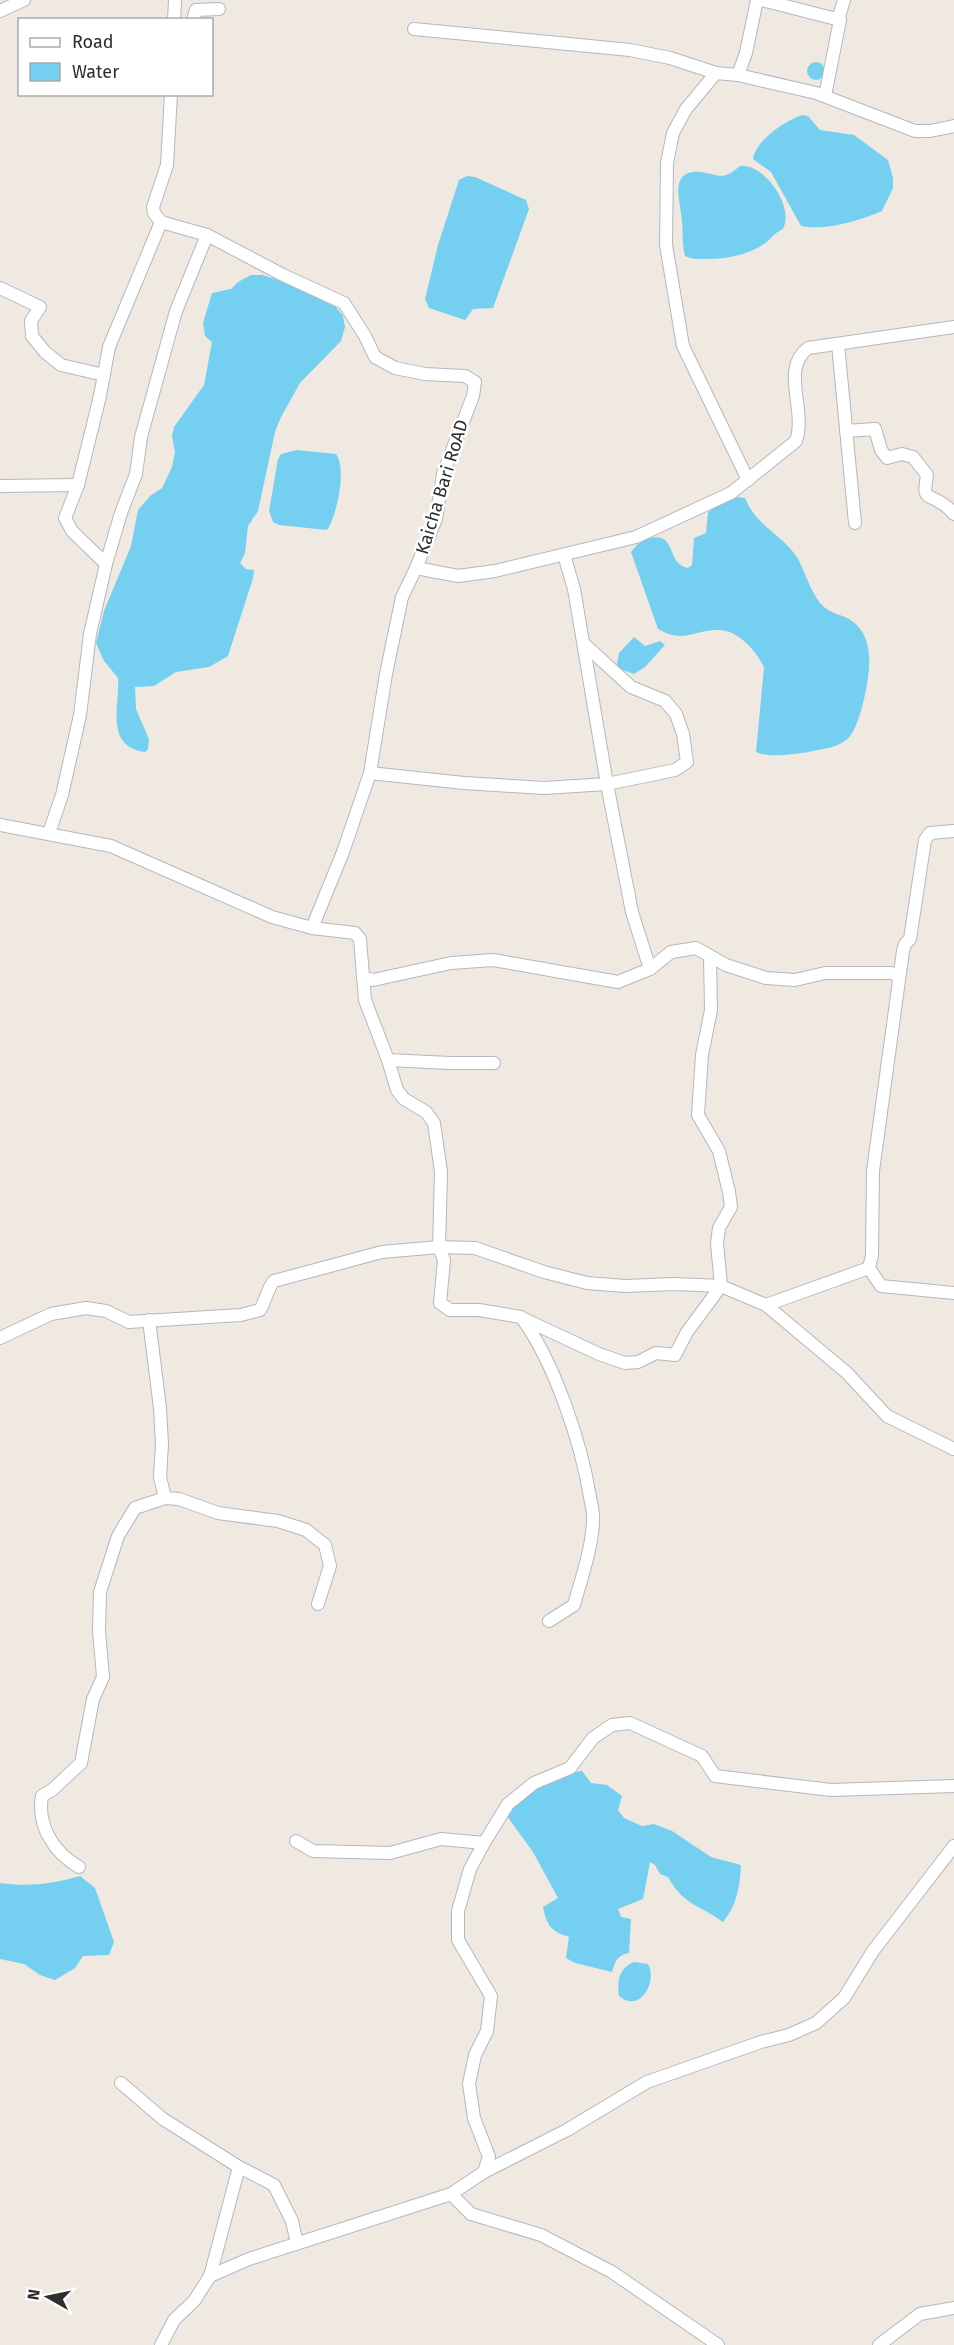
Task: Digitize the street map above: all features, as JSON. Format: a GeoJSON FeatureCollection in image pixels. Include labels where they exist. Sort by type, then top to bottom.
{"type":"FeatureCollection","features":[{"type":"Feature","properties":{"kind":"street"},"geometry":{"type":"LineString","coordinates":[[0,11],[24,0]]}},
{"type":"Feature","properties":{"kind":"street"},"geometry":{"type":"LineString","coordinates":[[174,18],[175,0]]}},
{"type":"Feature","properties":{"kind":"street"},"geometry":{"type":"LineString","coordinates":[[738,75],[746,53],[757,0]]}},
{"type":"Feature","properties":{"kind":"street"},"geometry":{"type":"LineString","coordinates":[[762,0],[838,20]]}},
{"type":"Feature","properties":{"kind":"street"},"geometry":{"type":"LineString","coordinates":[[825,96],[840,20],[838,20],[844,0]]}},
{"type":"Feature","properties":{"kind":"street"},"geometry":{"type":"LineString","coordinates":[[194,18],[196,10],[219,9]]}},
{"type":"Feature","properties":{"kind":"street"},"geometry":{"type":"LineString","coordinates":[[414,28],[630,50],[670,58],[716,73],[738,75],[825,96],[915,131],[930,131],[954,126]]}},
{"type":"Feature","properties":{"kind":"street"},"geometry":{"type":"LineString","coordinates":[[716,73],[704,84],[679,120],[669,148],[666,245],[683,346],[747,480]]}},
{"type":"Feature","properties":{"kind":"street"},"geometry":{"type":"LineString","coordinates":[[106,564],[72,531],[65,518],[78,485],[109,347],[161,222],[154,213],[153,207],[167,165],[171,96]]}},
{"type":"Feature","properties":{"kind":"street","name":"Kaicha Bari RoAD"},"geometry":{"type":"LineString","coordinates":[[161,222],[207,235],[344,303],[375,357],[395,368],[425,374],[465,376],[475,382],[473,396],[443,474],[436,519],[402,597],[386,674],[370,773],[343,852],[312,928]]}},
{"type":"Feature","properties":{"kind":"street"},"geometry":{"type":"LineString","coordinates":[[49,833],[63,795],[75,738],[90,634],[106,564],[135,474],[141,436],[176,311],[207,235]]}},
{"type":"Feature","properties":{"kind":"street"},"geometry":{"type":"LineString","coordinates":[[0,288],[40,307],[31,321],[32,336],[45,352],[61,364],[104,375]]}},
{"type":"Feature","properties":{"kind":"street"},"geometry":{"type":"LineString","coordinates":[[416,568],[458,576],[495,571],[636,537],[731,493],[796,441],[800,429],[795,370],[801,353],[808,348],[954,327]]}},
{"type":"Feature","properties":{"kind":"street"},"geometry":{"type":"LineString","coordinates":[[838,344],[855,523]]}},
{"type":"Feature","properties":{"kind":"street"},"geometry":{"type":"LineString","coordinates":[[846,431],[874,429],[881,450],[887,458],[903,454],[913,457],[927,475],[924,492],[928,498],[945,504],[954,514]]}},
{"type":"Feature","properties":{"kind":"street"},"geometry":{"type":"LineString","coordinates":[[0,486],[78,485]]}},
{"type":"Feature","properties":{"kind":"street"},"geometry":{"type":"LineString","coordinates":[[564,555],[574,589],[607,784],[632,912],[650,969]]}},
{"type":"Feature","properties":{"kind":"street"},"geometry":{"type":"LineString","coordinates":[[370,773],[464,783],[544,788],[607,784],[675,770],[687,762],[683,734],[676,714],[666,700],[631,687],[584,644]]}},
{"type":"Feature","properties":{"kind":"street"},"geometry":{"type":"LineString","coordinates":[[0,825],[111,846],[272,917],[312,928],[356,933],[363,948],[365,1000],[397,1090],[404,1099],[426,1112],[434,1123],[441,1172],[439,1247],[444,1260],[440,1304],[450,1310],[479,1310],[520,1317],[599,1354],[625,1363],[638,1362],[656,1353],[675,1355],[687,1332],[721,1286],[717,1243],[719,1228],[731,1207],[729,1192],[719,1151],[698,1115],[702,1055],[711,1010],[710,957]]}},
{"type":"Feature","properties":{"kind":"street"},"geometry":{"type":"LineString","coordinates":[[954,831],[930,833],[925,840],[910,939],[903,951],[873,1171],[872,1255],[869,1268],[881,1286],[954,1293]]}},
{"type":"Feature","properties":{"kind":"street"},"geometry":{"type":"LineString","coordinates":[[363,978],[372,980],[451,963],[493,960],[618,982],[650,969],[671,951],[696,948],[710,957],[766,978],[795,981],[825,973],[891,973],[899,976]]}},
{"type":"Feature","properties":{"kind":"street"},"geometry":{"type":"LineString","coordinates":[[388,1060],[494,1063]]}},
{"type":"Feature","properties":{"kind":"street"},"geometry":{"type":"LineString","coordinates":[[0,1338],[51,1314],[86,1308],[106,1311],[129,1322],[241,1316],[260,1310],[267,1299],[268,1288],[274,1281],[382,1252],[439,1247],[475,1248],[544,1272],[588,1283],[625,1286],[674,1284],[721,1286],[766,1305],[847,1373],[887,1416],[954,1449]]}},
{"type":"Feature","properties":{"kind":"street"},"geometry":{"type":"LineString","coordinates":[[766,1305],[869,1268]]}},
{"type":"Feature","properties":{"kind":"street"},"geometry":{"type":"LineString","coordinates":[[520,1317],[535,1336],[558,1385],[586,1469],[594,1519],[574,1605],[549,1621]]}},
{"type":"Feature","properties":{"kind":"street"},"geometry":{"type":"LineString","coordinates":[[149,1320],[160,1408],[162,1444],[160,1477],[165,1498]]}},
{"type":"Feature","properties":{"kind":"street"},"geometry":{"type":"LineString","coordinates":[[79,1867],[66,1859],[44,1830],[39,1809],[42,1796],[52,1790],[81,1763],[93,1699],[103,1677],[99,1631],[100,1592],[118,1536],[135,1508],[165,1498],[179,1499],[218,1513],[278,1521],[306,1530],[325,1545],[330,1566],[318,1604]]}},
{"type":"Feature","properties":{"kind":"street"},"geometry":{"type":"LineString","coordinates":[[484,2172],[489,2157],[474,2118],[469,2084],[475,2055],[487,2031],[491,1996],[458,1941],[458,1911],[470,1869],[507,1804],[534,1783],[570,1768],[593,1738],[612,1725],[630,1723],[702,1756],[715,1776],[724,1778],[831,1790],[954,1786]]}},
{"type":"Feature","properties":{"kind":"street"},"geometry":{"type":"LineString","coordinates":[[296,1841],[313,1851],[368,1853],[390,1853],[441,1839],[484,1842]]}},
{"type":"Feature","properties":{"kind":"street"},"geometry":{"type":"LineString","coordinates":[[210,2276],[249,2259],[451,2194],[484,2172],[567,2130],[647,2082],[761,2042],[789,2035],[816,2023],[844,1998],[873,1952],[954,1846]]}},
{"type":"Feature","properties":{"kind":"street"},"geometry":{"type":"LineString","coordinates":[[121,2083],[163,2119],[273,2185],[292,2221],[297,2243]]}},
{"type":"Feature","properties":{"kind":"street"},"geometry":{"type":"LineString","coordinates":[[161,2345],[174,2320],[194,2301],[210,2276],[240,2167]]}},
{"type":"Feature","properties":{"kind":"street"},"geometry":{"type":"LineString","coordinates":[[451,2194],[471,2214],[541,2235],[612,2272],[718,2345]]}},
{"type":"Feature","properties":{"kind":"street"},"geometry":{"type":"LineString","coordinates":[[879,2345],[920,2314],[954,2308]]}},
{"type":"Feature","properties":{"kind":"water"},"geometry":{"type":"Polygon","coordinates":[[[816,62],[822,65],[825,71],[822,77],[816,80],[810,77],[807,71],[810,65],[816,62]]]}},
{"type":"Feature","properties":{"kind":"water"},"geometry":{"type":"Polygon","coordinates":[[[802,115],[808,116],[820,130],[854,135],[888,160],[893,188],[882,211],[842,224],[821,227],[801,226],[771,172],[753,159],[765,138],[788,121],[802,115]]]}},
{"type":"Feature","properties":{"kind":"water"},"geometry":{"type":"Polygon","coordinates":[[[740,166],[759,171],[775,188],[785,209],[786,220],[783,229],[762,246],[740,255],[708,259],[693,259],[685,256],[678,190],[683,176],[701,172],[725,175],[740,166]]]}},
{"type":"Feature","properties":{"kind":"water"},"geometry":{"type":"Polygon","coordinates":[[[467,176],[475,177],[526,200],[529,209],[493,308],[473,309],[465,320],[429,308],[425,299],[438,245],[459,180],[467,176]]]}},
{"type":"Feature","properties":{"kind":"water"},"geometry":{"type":"Polygon","coordinates":[[[251,275],[263,275],[284,282],[336,307],[343,316],[345,327],[341,341],[300,383],[275,432],[258,511],[248,526],[245,553],[240,563],[246,569],[254,570],[253,578],[228,656],[209,667],[176,672],[154,686],[135,687],[136,709],[149,739],[148,749],[145,752],[132,748],[124,742],[119,733],[117,723],[118,678],[104,661],[96,643],[104,611],[131,546],[138,510],[150,496],[162,488],[172,467],[175,452],[172,436],[174,427],[204,385],[212,342],[205,336],[203,323],[212,293],[231,289],[251,275]]]}},
{"type":"Feature","properties":{"kind":"water"},"geometry":{"type":"Polygon","coordinates":[[[297,450],[336,454],[339,461],[341,481],[334,514],[327,530],[279,525],[273,522],[269,511],[278,459],[281,454],[297,450]]]}},
{"type":"Feature","properties":{"kind":"water"},"geometry":{"type":"Polygon","coordinates":[[[738,497],[745,498],[763,524],[792,550],[820,603],[852,621],[866,639],[869,663],[861,711],[849,737],[832,747],[789,755],[756,752],[764,667],[756,654],[739,637],[725,631],[717,630],[682,636],[658,629],[631,552],[644,540],[658,537],[668,544],[677,561],[688,568],[692,565],[694,538],[706,533],[708,512],[738,497]]]}},
{"type":"Feature","properties":{"kind":"water"},"geometry":{"type":"Polygon","coordinates":[[[634,637],[645,646],[660,641],[665,645],[645,667],[634,674],[620,669],[617,664],[619,653],[634,637]]]}},
{"type":"Feature","properties":{"kind":"water"},"geometry":{"type":"Polygon","coordinates":[[[582,1771],[591,1783],[607,1785],[622,1796],[618,1810],[624,1818],[642,1826],[654,1824],[672,1831],[711,1857],[741,1865],[737,1895],[732,1909],[723,1922],[686,1899],[668,1877],[660,1874],[655,1865],[650,1862],[643,1899],[618,1909],[621,1917],[631,1919],[629,1953],[617,1960],[612,1972],[575,1963],[566,1958],[569,1937],[550,1926],[543,1907],[558,1898],[533,1852],[507,1816],[508,1811],[542,1785],[561,1776],[582,1771]]]}},
{"type":"Feature","properties":{"kind":"water"},"geometry":{"type":"Polygon","coordinates":[[[80,1876],[95,1888],[114,1942],[109,1955],[83,1956],[75,1968],[55,1980],[40,1975],[24,1964],[0,1959],[0,1883],[40,1884],[80,1876]]]}},
{"type":"Feature","properties":{"kind":"water"},"geometry":{"type":"Polygon","coordinates":[[[634,1962],[648,1964],[651,1979],[645,1993],[634,2001],[619,1996],[618,1985],[622,1972],[634,1962]]]}}]}
